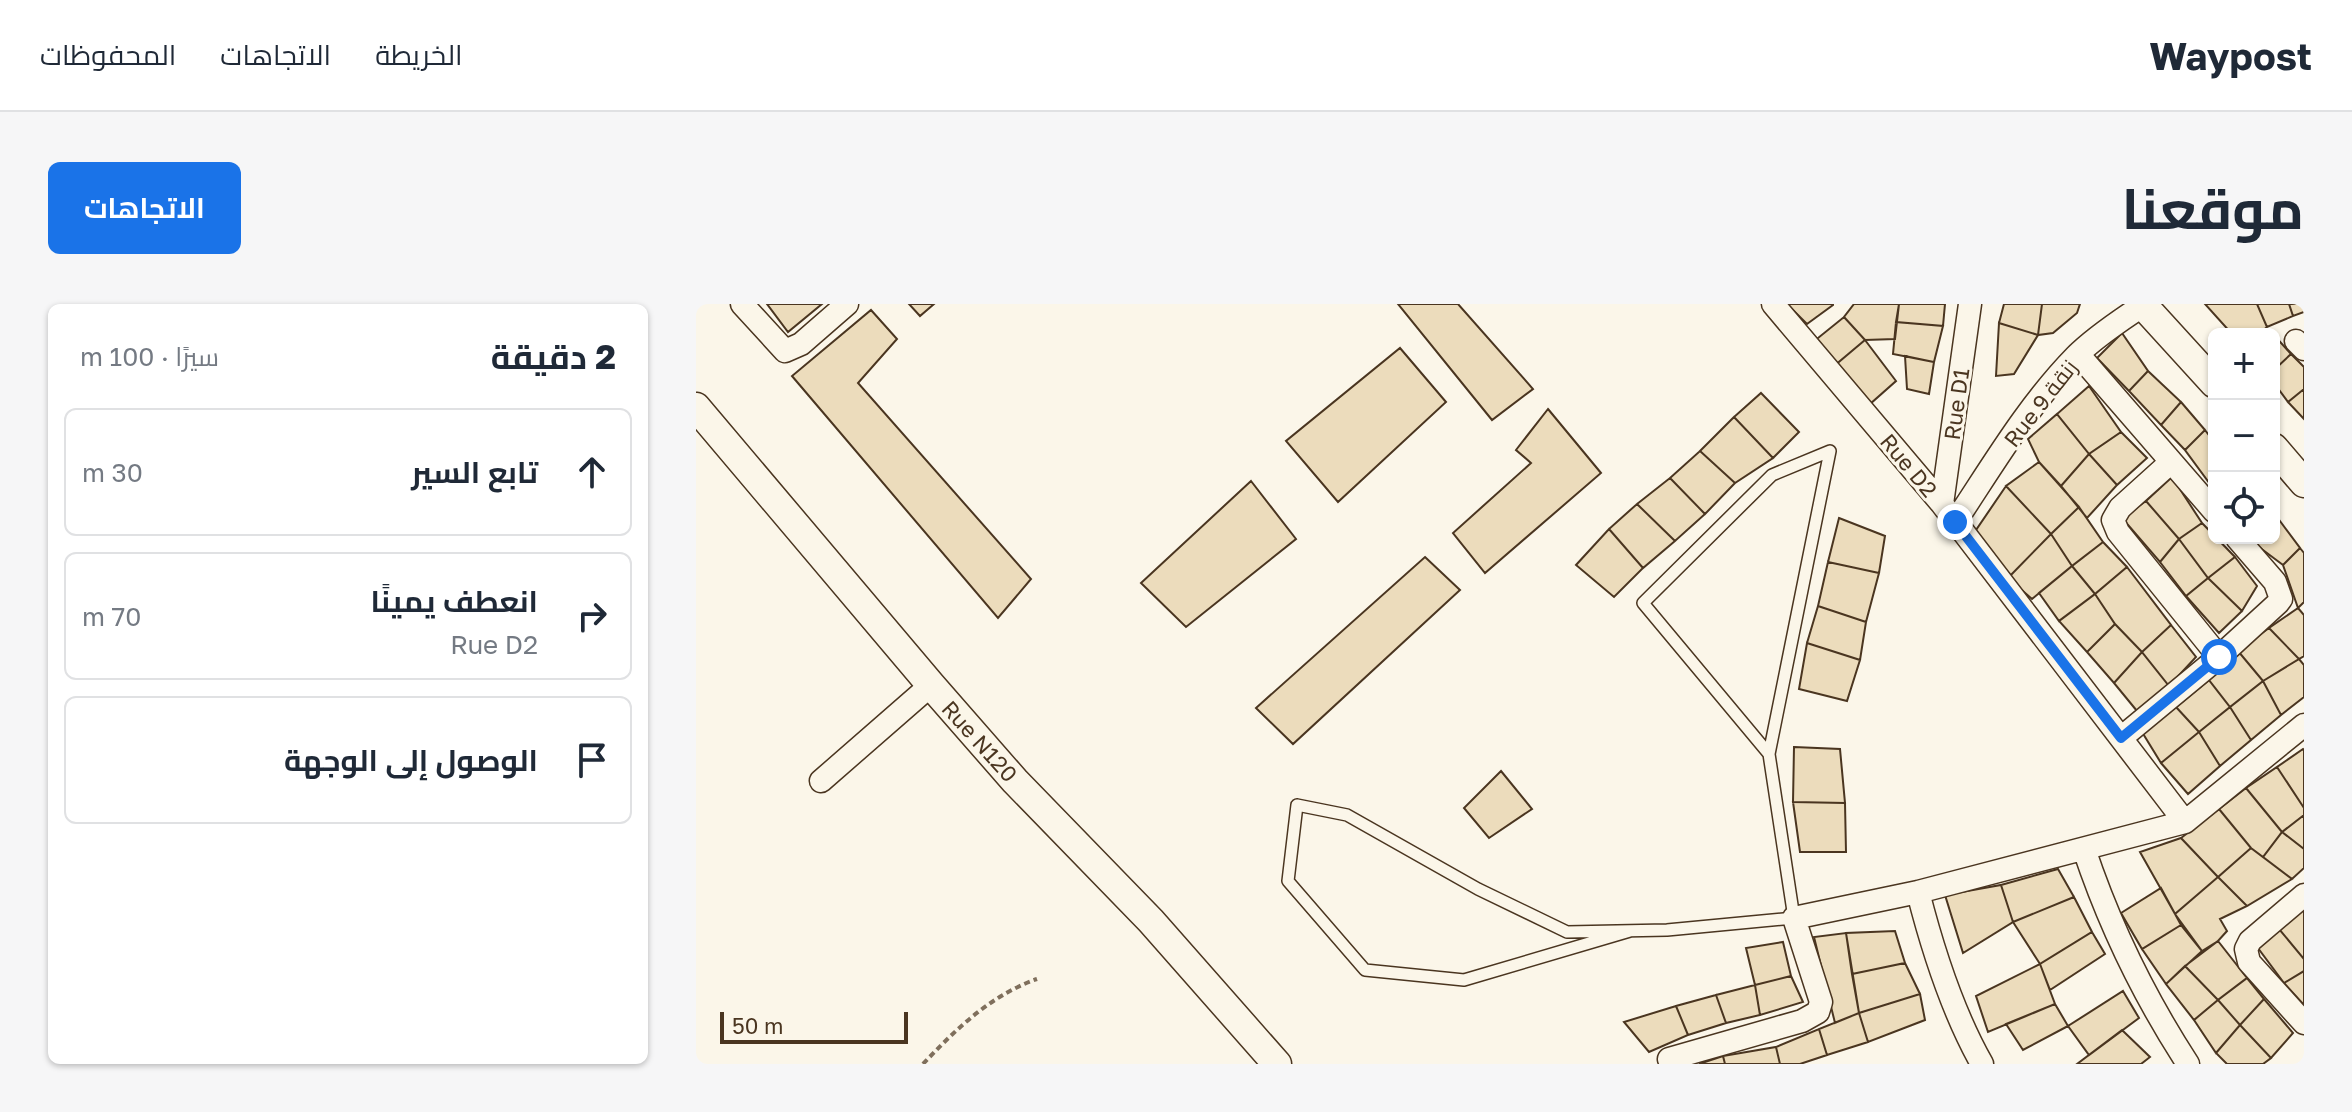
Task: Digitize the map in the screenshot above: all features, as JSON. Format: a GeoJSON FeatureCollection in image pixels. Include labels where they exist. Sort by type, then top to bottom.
{"type":"FeatureCollection","features":[{"type":"Feature","properties":{"kind":"street"},"geometry":{"type":"LineString","coordinates":[[742,304],[785,351],[794,349],[847,304]]}},
{"type":"Feature","properties":{"kind":"street","name":"Rue D2"},"geometry":{"type":"LineString","coordinates":[[1773,304],[1949,513],[2185,822]]}},
{"type":"Feature","properties":{"kind":"street","name":"Rue D1"},"geometry":{"type":"LineString","coordinates":[[1949,513],[1970,304]]}},
{"type":"Feature","properties":{"kind":"street"},"geometry":{"type":"LineString","coordinates":[[2144,304],[2208,376]]}},
{"type":"Feature","properties":{"kind":"street","name":"Rue 9 زنقة"},"geometry":{"type":"LineString","coordinates":[[1949,513],[2078,354],[2144,304]]}},
{"type":"Feature","properties":{"kind":"street"},"geometry":{"type":"LineString","coordinates":[[2078,354],[2208,504]]}},
{"type":"Feature","properties":{"kind":"street","name":"Rue N120"},"geometry":{"type":"LineString","coordinates":[[696,407],[1015,781],[1151,921],[1277,1064]]}},
{"type":"Feature","properties":{"kind":"street"},"geometry":{"type":"LineString","coordinates":[[2280,455],[2304,483]]}},
{"type":"Feature","properties":{"kind":"street"},"geometry":{"type":"LineString","coordinates":[[2171,462],[2120,508],[2113,520],[2118,532],[2219,657]]}},
{"type":"Feature","properties":{"kind":"street"},"geometry":{"type":"LineString","coordinates":[[2121,738],[2219,657],[2281,599],[2275,582],[2242,544]]}},
{"type":"Feature","properties":{"kind":"street"},"geometry":{"type":"LineString","coordinates":[[821,781],[931,685]]}},
{"type":"Feature","properties":{"kind":"street"},"geometry":{"type":"LineString","coordinates":[[1669,1059],[1802,1021],[1818,1012],[1821,1002],[1794,918],[1918,892],[2185,822],[2304,725]]}},
{"type":"Feature","properties":{"kind":"street"},"geometry":{"type":"LineString","coordinates":[[2084,849],[2129,961],[2188,1064]]}},
{"type":"Feature","properties":{"kind":"street"},"geometry":{"type":"LineString","coordinates":[[1918,892],[1927,929],[1956,1010],[1982,1064]]}},
{"type":"Feature","properties":{"kind":"street"},"geometry":{"type":"LineString","coordinates":[[2304,895],[2250,941],[2246,949],[2249,962],[2304,1023]]}},
{"type":"Feature","properties":{"kind":"lane"},"geometry":{"type":"LineString","coordinates":[[1630,931],[1464,980],[1365,970],[1288,881],[1297,805],[1347,815],[1478,889],[1567,932],[1630,931],[1794,918],[1769,754],[1830,451],[1772,475],[1643,603],[1769,754]]}},
{"type":"Feature","properties":{"kind":"path"},"geometry":{"type":"LineString","coordinates":[[923,1064],[991,1001],[1012,988],[1037,979]]}},
{"type":"Feature","properties":{"kind":"building"},"geometry":{"type":"Polygon","coordinates":[[[767,304],[822,304],[788,332],[767,304]]]}},
{"type":"Feature","properties":{"kind":"building"},"geometry":{"type":"Polygon","coordinates":[[[909,304],[934,304],[920,316],[909,304]]]}},
{"type":"Feature","properties":{"kind":"building"},"geometry":{"type":"Polygon","coordinates":[[[1398,304],[1458,304],[1533,389],[1492,420],[1398,304]]]}},
{"type":"Feature","properties":{"kind":"building"},"geometry":{"type":"Polygon","coordinates":[[[1787,304],[1833,304],[1833,305],[1807,324],[1787,304]]]}},
{"type":"Feature","properties":{"kind":"building"},"geometry":{"type":"Polygon","coordinates":[[[1854,304],[1899,304],[1895,339],[1865,340],[1844,317],[1854,304]]]}},
{"type":"Feature","properties":{"kind":"building"},"geometry":{"type":"Polygon","coordinates":[[[1899,304],[1945,304],[1943,326],[1896,322],[1899,304]]]}},
{"type":"Feature","properties":{"kind":"building"},"geometry":{"type":"Polygon","coordinates":[[[2004,304],[2042,304],[2038,335],[1999,323],[2004,304]]]}},
{"type":"Feature","properties":{"kind":"building"},"geometry":{"type":"Polygon","coordinates":[[[2042,304],[2080,304],[2077,313],[2053,333],[2038,335],[2042,304]]]}},
{"type":"Feature","properties":{"kind":"building"},"geometry":{"type":"Polygon","coordinates":[[[2205,304],[2257,304],[2267,327],[2266,328],[2227,328],[2205,304]]]}},
{"type":"Feature","properties":{"kind":"building"},"geometry":{"type":"Polygon","coordinates":[[[2257,304],[2289,304],[2293,316],[2267,327],[2257,304]]]}},
{"type":"Feature","properties":{"kind":"building"},"geometry":{"type":"Polygon","coordinates":[[[2289,304],[2304,304],[2304,312],[2293,316],[2289,304]]]}},
{"type":"Feature","properties":{"kind":"building"},"geometry":{"type":"Polygon","coordinates":[[[871,310],[897,339],[858,383],[1031,579],[998,618],[792,376],[871,310]]]}},
{"type":"Feature","properties":{"kind":"building"},"geometry":{"type":"Polygon","coordinates":[[[1844,317],[1865,340],[1834,366],[1813,342],[1844,317]]]}},
{"type":"Feature","properties":{"kind":"building"},"geometry":{"type":"Polygon","coordinates":[[[1896,322],[1943,326],[1934,362],[1893,354],[1896,322]]]}},
{"type":"Feature","properties":{"kind":"building"},"geometry":{"type":"Polygon","coordinates":[[[1999,323],[2038,335],[2014,374],[1996,376],[1999,323]]]}},
{"type":"Feature","properties":{"kind":"building"},"geometry":{"type":"Polygon","coordinates":[[[2122,333],[2148,371],[2129,391],[2097,358],[2122,333]]]}},
{"type":"Feature","properties":{"kind":"building"},"geometry":{"type":"Polygon","coordinates":[[[1865,340],[1896,381],[1870,404],[1834,366],[1865,340]]]}},
{"type":"Feature","properties":{"kind":"building"},"geometry":{"type":"Polygon","coordinates":[[[2280,342],[2291,354],[2280,364],[2280,342]]]}},
{"type":"Feature","properties":{"kind":"building"},"geometry":{"type":"Polygon","coordinates":[[[1400,348],[1446,402],[1338,502],[1286,441],[1400,348]]]}},
{"type":"Feature","properties":{"kind":"building"},"geometry":{"type":"Polygon","coordinates":[[[2291,354],[2304,367],[2304,389],[2288,402],[2280,391],[2280,364],[2291,354]]]}},
{"type":"Feature","properties":{"kind":"building"},"geometry":{"type":"Polygon","coordinates":[[[1905,356],[1934,362],[1929,394],[1907,389],[1905,356]]]}},
{"type":"Feature","properties":{"kind":"building"},"geometry":{"type":"Polygon","coordinates":[[[2148,371],[2181,402],[2161,425],[2129,391],[2148,371]]]}},
{"type":"Feature","properties":{"kind":"building"},"geometry":{"type":"Polygon","coordinates":[[[2089,386],[2121,432],[2089,454],[2057,414],[2089,386]]]}},
{"type":"Feature","properties":{"kind":"building"},"geometry":{"type":"Polygon","coordinates":[[[2304,389],[2304,419],[2288,402],[2304,389]]]}},
{"type":"Feature","properties":{"kind":"building"},"geometry":{"type":"Polygon","coordinates":[[[1761,393],[1799,432],[1773,458],[1734,417],[1761,393]]]}},
{"type":"Feature","properties":{"kind":"building"},"geometry":{"type":"Polygon","coordinates":[[[2181,402],[2205,430],[2185,450],[2161,425],[2181,402]]]}},
{"type":"Feature","properties":{"kind":"building"},"geometry":{"type":"Polygon","coordinates":[[[1548,409],[1601,473],[1485,573],[1453,533],[1531,463],[1516,450],[1548,409]]]}},
{"type":"Feature","properties":{"kind":"building"},"geometry":{"type":"Polygon","coordinates":[[[2057,414],[2089,454],[2061,486],[2039,462],[2028,439],[2057,414]]]}},
{"type":"Feature","properties":{"kind":"building"},"geometry":{"type":"Polygon","coordinates":[[[1734,417],[1773,458],[1735,483],[1700,451],[1734,417]]]}},
{"type":"Feature","properties":{"kind":"building"},"geometry":{"type":"Polygon","coordinates":[[[2205,430],[2208,434],[2208,481],[2185,450],[2205,430]]]}},
{"type":"Feature","properties":{"kind":"building"},"geometry":{"type":"Polygon","coordinates":[[[2121,432],[2147,458],[2117,485],[2089,454],[2121,432]]]}},
{"type":"Feature","properties":{"kind":"building"},"geometry":{"type":"Polygon","coordinates":[[[1700,451],[1735,483],[1705,514],[1670,478],[1700,451]]]}},
{"type":"Feature","properties":{"kind":"building"},"geometry":{"type":"Polygon","coordinates":[[[2089,454],[2117,485],[2087,518],[2061,486],[2089,454]]]}},
{"type":"Feature","properties":{"kind":"building"},"geometry":{"type":"Polygon","coordinates":[[[2039,462],[2079,507],[2051,534],[2006,486],[2039,462]]]}},
{"type":"Feature","properties":{"kind":"building"},"geometry":{"type":"Polygon","coordinates":[[[2172,477],[2202,523],[2179,539],[2146,501],[2172,477]]]}},
{"type":"Feature","properties":{"kind":"building"},"geometry":{"type":"Polygon","coordinates":[[[1670,478],[1705,514],[1675,541],[1637,504],[1670,478]]]}},
{"type":"Feature","properties":{"kind":"building"},"geometry":{"type":"Polygon","coordinates":[[[1251,481],[1296,539],[1186,627],[1141,583],[1251,481]]]}},
{"type":"Feature","properties":{"kind":"building"},"geometry":{"type":"Polygon","coordinates":[[[2006,486],[2051,534],[2008,578],[1974,533],[2006,486]]]}},
{"type":"Feature","properties":{"kind":"building"},"geometry":{"type":"Polygon","coordinates":[[[2146,501],[2179,539],[2160,562],[2122,518],[2146,501]]]}},
{"type":"Feature","properties":{"kind":"building"},"geometry":{"type":"Polygon","coordinates":[[[1637,504],[1675,541],[1643,568],[1609,529],[1637,504]]]}},
{"type":"Feature","properties":{"kind":"building"},"geometry":{"type":"Polygon","coordinates":[[[2079,507],[2103,542],[2072,566],[2051,534],[2079,507]]]}},
{"type":"Feature","properties":{"kind":"building"},"geometry":{"type":"Polygon","coordinates":[[[1839,518],[1885,536],[1879,573],[1828,562],[1839,518]]]}},
{"type":"Feature","properties":{"kind":"building"},"geometry":{"type":"Polygon","coordinates":[[[2280,521],[2300,548],[2283,565],[2255,544],[2280,544],[2280,521]]]}},
{"type":"Feature","properties":{"kind":"building"},"geometry":{"type":"Polygon","coordinates":[[[2202,523],[2208,529],[2208,544],[2222,544],[2235,557],[2208,578],[2179,539],[2202,523]]]}},
{"type":"Feature","properties":{"kind":"building"},"geometry":{"type":"Polygon","coordinates":[[[1609,529],[1643,568],[1614,597],[1576,565],[1609,529]]]}},
{"type":"Feature","properties":{"kind":"building"},"geometry":{"type":"Polygon","coordinates":[[[2051,534],[2072,566],[2032,599],[2008,578],[2051,534]]]}},
{"type":"Feature","properties":{"kind":"building"},"geometry":{"type":"Polygon","coordinates":[[[2179,539],[2208,578],[2186,596],[2160,562],[2179,539]]]}},
{"type":"Feature","properties":{"kind":"building"},"geometry":{"type":"Polygon","coordinates":[[[2103,542],[2127,567],[2095,594],[2072,566],[2103,542]]]}},
{"type":"Feature","properties":{"kind":"building"},"geometry":{"type":"Polygon","coordinates":[[[2300,548],[2304,553],[2304,602],[2298,608],[2283,565],[2300,548]]]}},
{"type":"Feature","properties":{"kind":"building"},"geometry":{"type":"Polygon","coordinates":[[[1425,557],[1460,590],[1293,744],[1256,708],[1425,557]]]}},
{"type":"Feature","properties":{"kind":"building"},"geometry":{"type":"Polygon","coordinates":[[[2235,557],[2257,586],[2242,611],[2208,578],[2235,557]]]}},
{"type":"Feature","properties":{"kind":"building"},"geometry":{"type":"Polygon","coordinates":[[[1828,562],[1879,573],[1866,622],[1818,606],[1828,562]]]}},
{"type":"Feature","properties":{"kind":"building"},"geometry":{"type":"Polygon","coordinates":[[[2072,566],[2095,594],[2059,621],[2039,593],[2072,566]]]}},
{"type":"Feature","properties":{"kind":"building"},"geometry":{"type":"Polygon","coordinates":[[[2127,567],[2171,625],[2142,652],[2115,624],[2095,594],[2127,567]]]}},
{"type":"Feature","properties":{"kind":"building"},"geometry":{"type":"Polygon","coordinates":[[[2208,578],[2242,611],[2219,633],[2186,596],[2208,578]]]}},
{"type":"Feature","properties":{"kind":"building"},"geometry":{"type":"Polygon","coordinates":[[[2095,594],[2115,624],[2087,652],[2059,621],[2095,594]]]}},
{"type":"Feature","properties":{"kind":"building"},"geometry":{"type":"Polygon","coordinates":[[[1818,606],[1866,622],[1860,660],[1807,643],[1818,606]]]}},
{"type":"Feature","properties":{"kind":"building"},"geometry":{"type":"Polygon","coordinates":[[[2298,608],[2304,615],[2304,656],[2299,659],[2269,628],[2298,608]]]}},
{"type":"Feature","properties":{"kind":"building"},"geometry":{"type":"Polygon","coordinates":[[[2115,624],[2142,652],[2114,683],[2087,652],[2115,624]]]}},
{"type":"Feature","properties":{"kind":"building"},"geometry":{"type":"Polygon","coordinates":[[[2171,625],[2196,657],[2169,686],[2142,652],[2171,625]]]}},
{"type":"Feature","properties":{"kind":"building"},"geometry":{"type":"Polygon","coordinates":[[[2269,628],[2299,659],[2263,681],[2238,651],[2269,628]]]}},
{"type":"Feature","properties":{"kind":"building"},"geometry":{"type":"Polygon","coordinates":[[[1807,643],[1860,660],[1847,701],[1799,689],[1807,643]]]}},
{"type":"Feature","properties":{"kind":"building"},"geometry":{"type":"Polygon","coordinates":[[[2238,651],[2263,681],[2230,707],[2209,680],[2238,651]]]}},
{"type":"Feature","properties":{"kind":"building"},"geometry":{"type":"Polygon","coordinates":[[[2142,652],[2169,686],[2137,711],[2114,683],[2142,652]]]}},
{"type":"Feature","properties":{"kind":"building"},"geometry":{"type":"Polygon","coordinates":[[[2299,659],[2304,665],[2304,697],[2281,715],[2263,681],[2299,659]]]}},
{"type":"Feature","properties":{"kind":"building"},"geometry":{"type":"Polygon","coordinates":[[[2209,680],[2230,707],[2199,732],[2176,707],[2209,680]]]}},
{"type":"Feature","properties":{"kind":"building"},"geometry":{"type":"Polygon","coordinates":[[[2263,681],[2281,715],[2251,740],[2230,707],[2263,681]]]}},
{"type":"Feature","properties":{"kind":"building"},"geometry":{"type":"Polygon","coordinates":[[[2176,707],[2199,732],[2161,763],[2142,732],[2176,707]]]}},
{"type":"Feature","properties":{"kind":"building"},"geometry":{"type":"Polygon","coordinates":[[[2230,707],[2251,740],[2220,766],[2199,732],[2230,707]]]}},
{"type":"Feature","properties":{"kind":"building"},"geometry":{"type":"Polygon","coordinates":[[[2199,732],[2220,766],[2188,794],[2161,763],[2199,732]]]}},
{"type":"Feature","properties":{"kind":"building"},"geometry":{"type":"Polygon","coordinates":[[[1794,747],[1840,749],[1845,803],[1793,802],[1794,747]]]}},
{"type":"Feature","properties":{"kind":"building"},"geometry":{"type":"Polygon","coordinates":[[[2304,750],[2304,808],[2277,767],[2304,750]]]}},
{"type":"Feature","properties":{"kind":"building"},"geometry":{"type":"Polygon","coordinates":[[[2277,767],[2304,808],[2304,815],[2282,832],[2246,788],[2277,767]]]}},
{"type":"Feature","properties":{"kind":"building"},"geometry":{"type":"Polygon","coordinates":[[[1501,771],[1532,809],[1489,838],[1464,808],[1501,771]]]}},
{"type":"Feature","properties":{"kind":"building"},"geometry":{"type":"Polygon","coordinates":[[[2246,788],[2282,832],[2263,857],[2251,848],[2219,809],[2246,788]]]}},
{"type":"Feature","properties":{"kind":"building"},"geometry":{"type":"Polygon","coordinates":[[[1793,802],[1845,803],[1846,852],[1800,852],[1793,802]]]}},
{"type":"Feature","properties":{"kind":"building"},"geometry":{"type":"Polygon","coordinates":[[[2219,809],[2251,848],[2218,877],[2181,838],[2219,809]]]}},
{"type":"Feature","properties":{"kind":"building"},"geometry":{"type":"Polygon","coordinates":[[[2304,815],[2304,849],[2282,832],[2304,815]]]}},
{"type":"Feature","properties":{"kind":"building"},"geometry":{"type":"Polygon","coordinates":[[[2282,832],[2304,849],[2304,868],[2292,879],[2263,857],[2282,832]]]}},
{"type":"Feature","properties":{"kind":"building"},"geometry":{"type":"Polygon","coordinates":[[[2181,838],[2218,877],[2175,914],[2140,852],[2181,838]]]}},
{"type":"Feature","properties":{"kind":"building"},"geometry":{"type":"Polygon","coordinates":[[[2251,848],[2292,879],[2247,906],[2218,877],[2251,848]]]}},
{"type":"Feature","properties":{"kind":"building"},"geometry":{"type":"Polygon","coordinates":[[[2058,869],[2074,897],[2013,922],[2001,885],[2058,869]]]}},
{"type":"Feature","properties":{"kind":"building"},"geometry":{"type":"Polygon","coordinates":[[[2218,877],[2247,906],[2220,919],[2227,931],[2202,951],[2175,914],[2218,877]]]}},
{"type":"Feature","properties":{"kind":"building"},"geometry":{"type":"Polygon","coordinates":[[[2001,885],[2013,922],[1963,953],[1945,895],[2001,885]]]}},
{"type":"Feature","properties":{"kind":"building"},"geometry":{"type":"Polygon","coordinates":[[[2161,888],[2181,925],[2142,949],[2121,913],[2161,888]]]}},
{"type":"Feature","properties":{"kind":"building"},"geometry":{"type":"Polygon","coordinates":[[[2074,897],[2092,932],[2040,964],[2013,922],[2074,897]]]}},
{"type":"Feature","properties":{"kind":"building"},"geometry":{"type":"Polygon","coordinates":[[[2304,908],[2304,959],[2274,923],[2304,908]]]}},
{"type":"Feature","properties":{"kind":"building"},"geometry":{"type":"Polygon","coordinates":[[[2274,923],[2304,959],[2304,971],[2284,983],[2255,944],[2274,923]]]}},
{"type":"Feature","properties":{"kind":"building"},"geometry":{"type":"Polygon","coordinates":[[[2181,925],[2202,951],[2166,984],[2142,949],[2181,925]]]}},
{"type":"Feature","properties":{"kind":"building"},"geometry":{"type":"Polygon","coordinates":[[[1895,931],[1905,963],[1852,974],[1846,933],[1895,931]]]}},
{"type":"Feature","properties":{"kind":"building"},"geometry":{"type":"Polygon","coordinates":[[[2092,932],[2105,954],[2050,990],[2040,964],[2092,932]]]}},
{"type":"Feature","properties":{"kind":"building"},"geometry":{"type":"Polygon","coordinates":[[[1846,933],[1859,1013],[1835,1023],[1814,937],[1846,933]]]}},
{"type":"Feature","properties":{"kind":"building"},"geometry":{"type":"Polygon","coordinates":[[[2218,941],[2247,978],[2218,1000],[2185,966],[2218,941]]]}},
{"type":"Feature","properties":{"kind":"building"},"geometry":{"type":"Polygon","coordinates":[[[1783,942],[1791,976],[1755,985],[1746,948],[1783,942]]]}},
{"type":"Feature","properties":{"kind":"building"},"geometry":{"type":"Polygon","coordinates":[[[1905,963],[1920,994],[1859,1013],[1852,974],[1905,963]]]}},
{"type":"Feature","properties":{"kind":"building"},"geometry":{"type":"Polygon","coordinates":[[[2040,964],[2055,1004],[1988,1032],[1976,996],[2040,964]]]}},
{"type":"Feature","properties":{"kind":"building"},"geometry":{"type":"Polygon","coordinates":[[[2185,966],[2218,1000],[2194,1020],[2166,984],[2185,966]]]}},
{"type":"Feature","properties":{"kind":"building"},"geometry":{"type":"Polygon","coordinates":[[[2304,971],[2304,1005],[2284,983],[2304,971]]]}},
{"type":"Feature","properties":{"kind":"building"},"geometry":{"type":"Polygon","coordinates":[[[1791,976],[1803,1002],[1760,1015],[1755,985],[1791,976]]]}},
{"type":"Feature","properties":{"kind":"building"},"geometry":{"type":"Polygon","coordinates":[[[2247,978],[2264,999],[2240,1025],[2218,1000],[2247,978]]]}},
{"type":"Feature","properties":{"kind":"building"},"geometry":{"type":"Polygon","coordinates":[[[1755,985],[1760,1015],[1726,1023],[1716,995],[1755,985]]]}},
{"type":"Feature","properties":{"kind":"building"},"geometry":{"type":"Polygon","coordinates":[[[2123,991],[2139,1018],[2089,1055],[2068,1026],[2123,991]]]}},
{"type":"Feature","properties":{"kind":"building"},"geometry":{"type":"Polygon","coordinates":[[[1920,994],[1925,1020],[1868,1042],[1859,1013],[1920,994]]]}},
{"type":"Feature","properties":{"kind":"building"},"geometry":{"type":"Polygon","coordinates":[[[1716,995],[1726,1023],[1688,1035],[1676,1006],[1716,995]]]}},
{"type":"Feature","properties":{"kind":"building"},"geometry":{"type":"Polygon","coordinates":[[[2264,999],[2293,1033],[2271,1058],[2240,1025],[2264,999]]]}},
{"type":"Feature","properties":{"kind":"building"},"geometry":{"type":"Polygon","coordinates":[[[2218,1000],[2240,1025],[2216,1053],[2194,1020],[2218,1000]]]}},
{"type":"Feature","properties":{"kind":"building"},"geometry":{"type":"Polygon","coordinates":[[[2055,1004],[2068,1026],[2023,1050],[2006,1024],[2055,1004]]]}},
{"type":"Feature","properties":{"kind":"building"},"geometry":{"type":"Polygon","coordinates":[[[1676,1006],[1688,1035],[1649,1052],[1624,1022],[1676,1006]]]}},
{"type":"Feature","properties":{"kind":"building"},"geometry":{"type":"Polygon","coordinates":[[[1859,1013],[1868,1042],[1827,1055],[1819,1029],[1859,1013]]]}},
{"type":"Feature","properties":{"kind":"building"},"geometry":{"type":"Polygon","coordinates":[[[2240,1025],[2271,1058],[2263,1064],[2227,1064],[2216,1053],[2240,1025]]]}},
{"type":"Feature","properties":{"kind":"building"},"geometry":{"type":"Polygon","coordinates":[[[1819,1029],[1827,1055],[1800,1064],[1780,1064],[1776,1047],[1819,1029]]]}},
{"type":"Feature","properties":{"kind":"building"},"geometry":{"type":"Polygon","coordinates":[[[2122,1030],[2150,1057],[2141,1064],[2077,1064],[2122,1030]]]}},
{"type":"Feature","properties":{"kind":"building"},"geometry":{"type":"Polygon","coordinates":[[[1776,1047],[1780,1064],[1725,1064],[1723,1056],[1776,1047]]]}},
{"type":"Feature","properties":{"kind":"building"},"geometry":{"type":"Polygon","coordinates":[[[1723,1056],[1725,1064],[1699,1064],[1723,1056]]]}},
{"type":"Feature","properties":{"kind":"route"},"geometry":{"type":"LineString","coordinates":[[1955,522],[2121,738],[2219,657]]}}]}
